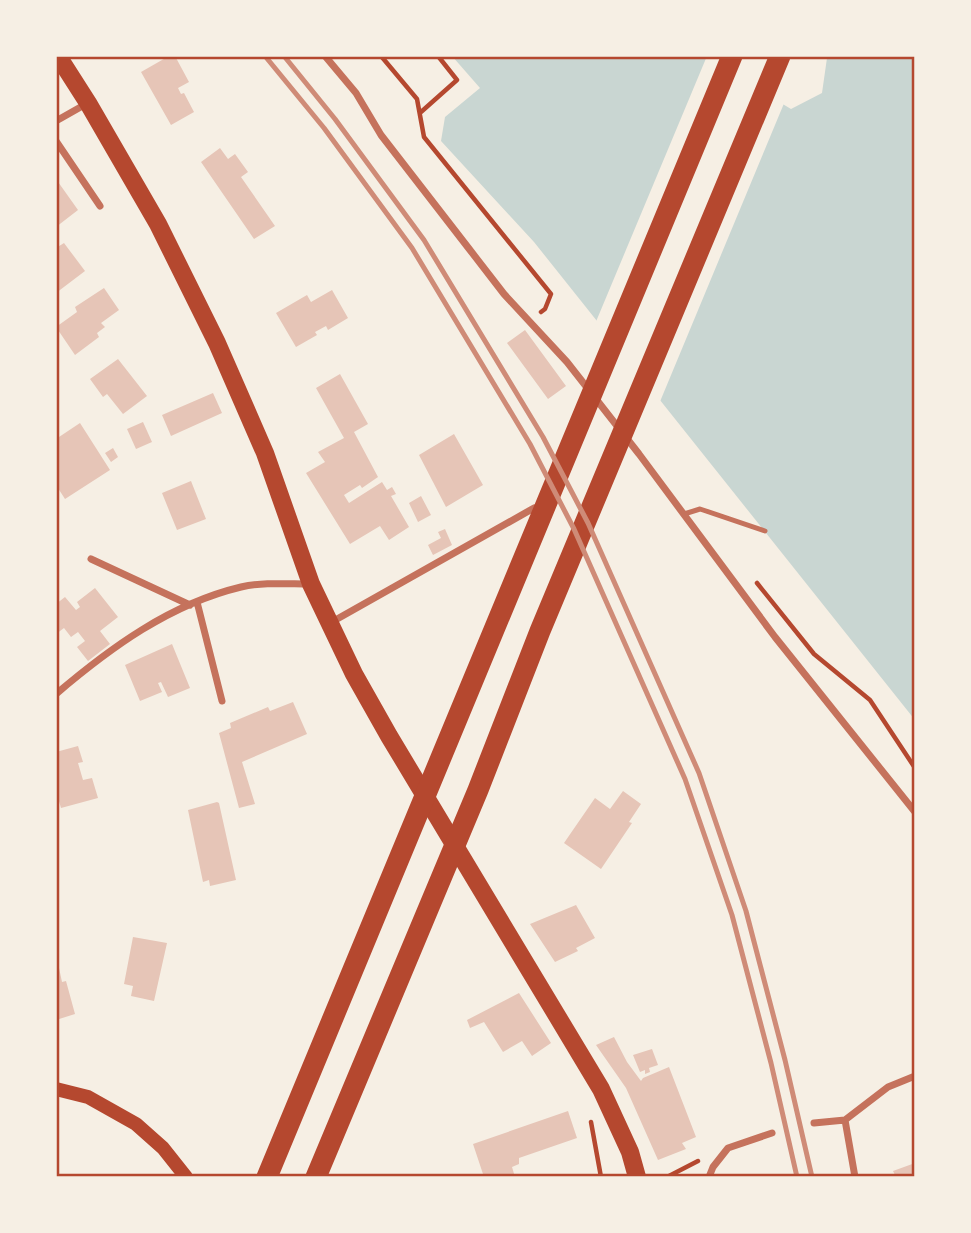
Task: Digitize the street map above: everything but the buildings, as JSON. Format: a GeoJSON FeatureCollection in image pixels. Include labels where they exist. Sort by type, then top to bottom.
{"type":"FeatureCollection","features":[{"type":"Feature","properties":{"kind":"highway"},"geometry":{"type":"LineString","coordinates":[[267,1177],[733,56]]}},
{"type":"Feature","properties":{"kind":"highway"},"geometry":{"type":"LineString","coordinates":[[316,1177],[780,56]]}},
{"type":"Feature","properties":{"kind":"main road"},"geometry":{"type":"LineString","coordinates":[[58,56],[158,224],[217,343],[265,453],[311,584],[354,674],[601,1089],[630,1152],[637,1177]]}},
{"type":"Feature","properties":{"kind":"main road"},"geometry":{"type":"LineString","coordinates":[[56,1089],[88,1097],[136,1124],[163,1148],[185,1176]]}},
{"type":"Feature","properties":{"kind":"street"},"geometry":{"type":"LineString","coordinates":[[325,56],[356,93],[381,135],[504,294],[567,362],[634,447],[775,637],[915,812]]}},
{"type":"Feature","properties":{"kind":"street"},"geometry":{"type":"LineString","coordinates":[[56,121],[88,103]]}},
{"type":"Feature","properties":{"kind":"street"},"geometry":{"type":"LineString","coordinates":[[56,141],[100,206]]}},
{"type":"Feature","properties":{"kind":"street"},"geometry":{"type":"LineString","coordinates":[[618,458],[634,447]]}},
{"type":"Feature","properties":{"kind":"street"},"geometry":{"type":"LineString","coordinates":[[329,624],[534,508]]}},
{"type":"Feature","properties":{"kind":"street"},"geometry":{"type":"LineString","coordinates":[[91,559],[194,604]]}},
{"type":"Feature","properties":{"kind":"street"},"geometry":{"type":"LineString","coordinates":[[56,694],[88,666],[137,632],[194,604],[242,587],[311,584]]}},
{"type":"Feature","properties":{"kind":"street"},"geometry":{"type":"LineString","coordinates":[[194,604],[222,701]]}},
{"type":"Feature","properties":{"kind":"street"},"geometry":{"type":"LineString","coordinates":[[814,1123],[845,1120],[888,1087],[915,1076]]}},
{"type":"Feature","properties":{"kind":"street"},"geometry":{"type":"LineString","coordinates":[[845,1120],[855,1177]]}},
{"type":"Feature","properties":{"kind":"street"},"geometry":{"type":"LineString","coordinates":[[709,1177],[713,1167],[728,1148],[772,1133]]}},
{"type":"Feature","properties":{"kind":"lane"},"geometry":{"type":"LineString","coordinates":[[684,514],[700,509],[765,531]]}},
{"type":"Feature","properties":{"kind":"path"},"geometry":{"type":"LineString","coordinates":[[381,56],[417,99],[424,137],[551,294],[545,309],[531,323]]}},
{"type":"Feature","properties":{"kind":"path"},"geometry":{"type":"LineString","coordinates":[[420,113],[457,80],[438,56]]}},
{"type":"Feature","properties":{"kind":"path"},"geometry":{"type":"LineString","coordinates":[[757,583],[814,654],[870,700],[915,768]]}},
{"type":"Feature","properties":{"kind":"path"},"geometry":{"type":"LineString","coordinates":[[667,1177],[703,1159]]}},
{"type":"Feature","properties":{"kind":"shaded area"},"geometry":{"type":"Polygon","coordinates":[[[452,56],[740,56],[766,94],[791,109],[822,93],[826,56],[915,56],[915,720],[534,242],[441,141],[445,117],[480,88],[452,56]]]}},
{"type":"Feature","properties":{"kind":"pier"},"geometry":{"type":"Polygon","coordinates":[[[707,56],[744,56],[769,92],[785,101],[659,404],[595,324],[707,56]]]}},
{"type":"Feature","properties":{"kind":"railway"},"geometry":{"type":"LineString","coordinates":[[265,56],[324,128],[412,248],[530,444],[574,529],[685,779],[732,915],[771,1063],[797,1177]]}},
{"type":"Feature","properties":{"kind":"railway"},"geometry":{"type":"LineString","coordinates":[[284,56],[335,119],[424,240],[543,437],[588,523],[699,773],[746,911],[812,1177]]}}]}
